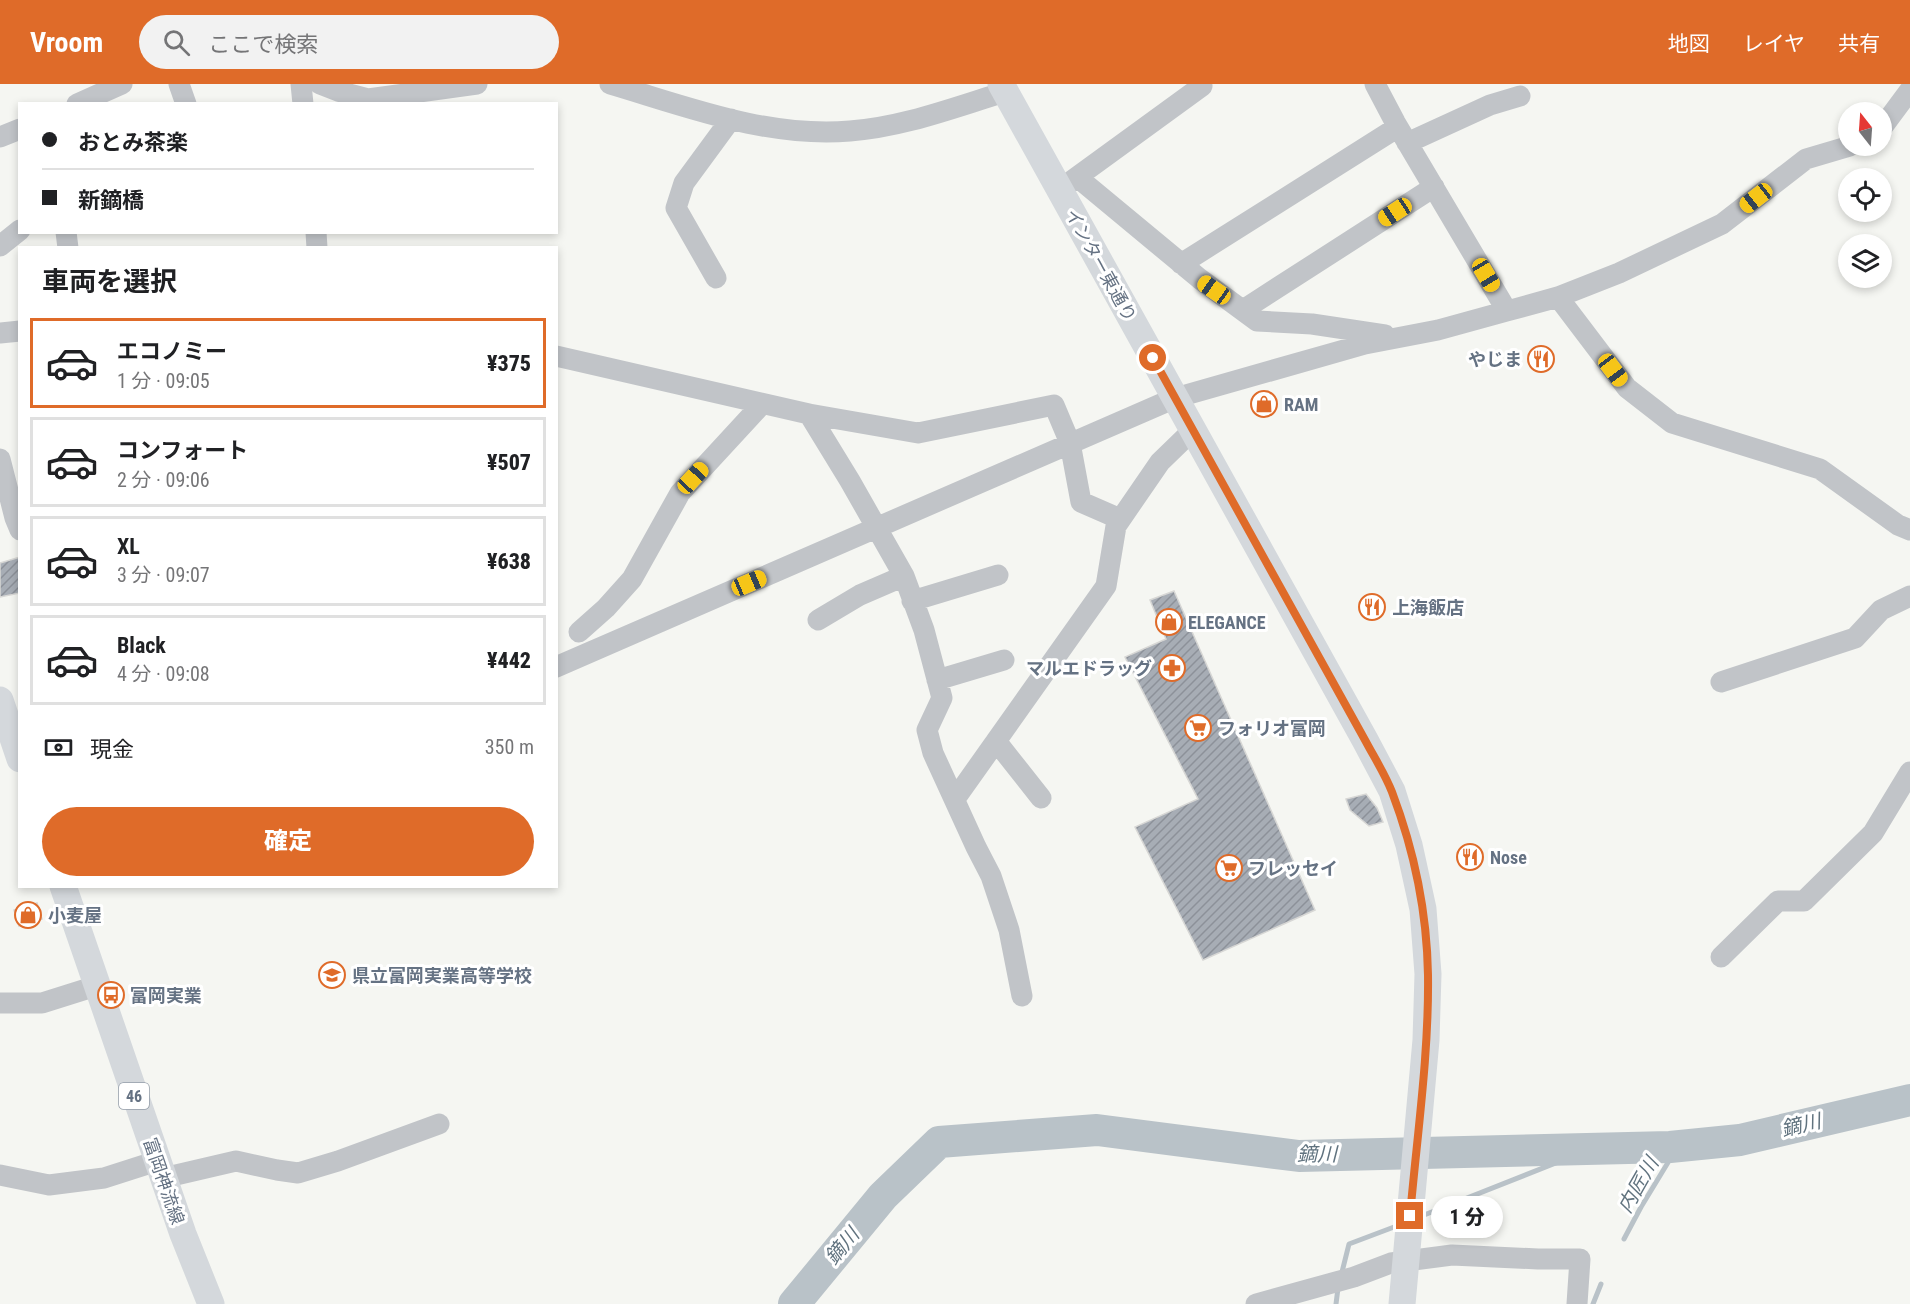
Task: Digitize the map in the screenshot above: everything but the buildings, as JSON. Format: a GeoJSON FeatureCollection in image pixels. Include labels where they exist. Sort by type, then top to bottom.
{"type":"FeatureCollection","features":[{"type":"Feature","properties":{"kind":"main road","name":"インター東通り"},"geometry":{"type":"LineString","coordinates":[[1003,88],[1065,178],[1175,398],[1392,791],[1409,845],[1422,909],[1428,974],[1426,1040],[1402,1304]]}},
{"type":"Feature","properties":{"kind":"main road"},"geometry":{"type":"LineString","coordinates":[[0,700],[18,753]]}},
{"type":"Feature","properties":{"kind":"main road","name":"富岡神流線"},"geometry":{"type":"LineString","coordinates":[[64,888],[194,1266],[211,1304]]}},
{"type":"Feature","properties":{"kind":"street"},"geometry":{"type":"LineString","coordinates":[[82,102],[122,84]]}},
{"type":"Feature","properties":{"kind":"street"},"geometry":{"type":"LineString","coordinates":[[179,84],[185,102]]}},
{"type":"Feature","properties":{"kind":"street"},"geometry":{"type":"LineString","coordinates":[[302,84],[303,102]]}},
{"type":"Feature","properties":{"kind":"street"},"geometry":{"type":"LineString","coordinates":[[320,84],[369,101],[477,84]]}},
{"type":"Feature","properties":{"kind":"street"},"geometry":{"type":"LineString","coordinates":[[610,84],[730,119],[786,131],[850,131],[906,123],[1003,88]]}},
{"type":"Feature","properties":{"kind":"street"},"geometry":{"type":"LineString","coordinates":[[1375,84],[1507,311]]}},
{"type":"Feature","properties":{"kind":"street"},"geometry":{"type":"LineString","coordinates":[[1203,85],[1065,178],[1257,321],[1312,324],[1401,338]]}},
{"type":"Feature","properties":{"kind":"street"},"geometry":{"type":"LineString","coordinates":[[1892,114],[1910,90]]}},
{"type":"Feature","properties":{"kind":"street"},"geometry":{"type":"LineString","coordinates":[[1181,264],[1403,135],[1520,96]]}},
{"type":"Feature","properties":{"kind":"street"},"geometry":{"type":"LineString","coordinates":[[716,278],[676,207],[684,183],[730,119]]}},
{"type":"Feature","properties":{"kind":"street"},"geometry":{"type":"LineString","coordinates":[[0,137],[18,130]]}},
{"type":"Feature","properties":{"kind":"street"},"geometry":{"type":"LineString","coordinates":[[558,666],[1175,398],[1365,344],[1438,330],[1558,297],[1619,273],[1722,224],[1806,159],[1838,150]]}},
{"type":"Feature","properties":{"kind":"street"},"geometry":{"type":"LineString","coordinates":[[1243,310],[1434,187]]}},
{"type":"Feature","properties":{"kind":"street"},"geometry":{"type":"LineString","coordinates":[[0,246],[18,232]]}},
{"type":"Feature","properties":{"kind":"street"},"geometry":{"type":"LineString","coordinates":[[1558,297],[1627,388],[1672,423],[1820,469],[1898,525],[1910,530]]}},
{"type":"Feature","properties":{"kind":"street"},"geometry":{"type":"LineString","coordinates":[[0,333],[18,331]]}},
{"type":"Feature","properties":{"kind":"street"},"geometry":{"type":"LineString","coordinates":[[558,356],[809,414],[918,433],[1054,405],[1070,443],[1081,502],[1120,519]]}},
{"type":"Feature","properties":{"kind":"street"},"geometry":{"type":"LineString","coordinates":[[579,632],[606,608],[632,579],[680,493],[762,404]]}},
{"type":"Feature","properties":{"kind":"street"},"geometry":{"type":"LineString","coordinates":[[809,414],[904,576],[924,630],[942,698],[927,730],[933,753],[991,876],[1009,930],[1022,996]]}},
{"type":"Feature","properties":{"kind":"street"},"geometry":{"type":"LineString","coordinates":[[954,799],[1106,586],[1116,526],[1120,519],[1160,462],[1193,430]]}},
{"type":"Feature","properties":{"kind":"street"},"geometry":{"type":"LineString","coordinates":[[0,459],[18,522]]}},
{"type":"Feature","properties":{"kind":"street"},"geometry":{"type":"LineString","coordinates":[[912,601],[998,575]]}},
{"type":"Feature","properties":{"kind":"street"},"geometry":{"type":"LineString","coordinates":[[819,620],[860,595],[904,576]]}},
{"type":"Feature","properties":{"kind":"street"},"geometry":{"type":"LineString","coordinates":[[1721,682],[1855,638],[1881,610],[1910,596]]}},
{"type":"Feature","properties":{"kind":"street"},"geometry":{"type":"LineString","coordinates":[[937,680],[1004,660]]}},
{"type":"Feature","properties":{"kind":"street"},"geometry":{"type":"LineString","coordinates":[[996,741],[1041,798]]}},
{"type":"Feature","properties":{"kind":"street"},"geometry":{"type":"LineString","coordinates":[[1721,957],[1778,901],[1803,901],[1873,833],[1910,772]]}},
{"type":"Feature","properties":{"kind":"street"},"geometry":{"type":"LineString","coordinates":[[0,1003],[42,1003],[96,986]]}},
{"type":"Feature","properties":{"kind":"street"},"geometry":{"type":"LineString","coordinates":[[0,1175],[49,1185],[160,1170],[175,1177],[236,1161],[298,1173],[439,1124]]}},
{"type":"Feature","properties":{"kind":"street"},"geometry":{"type":"LineString","coordinates":[[1256,1304],[1354,1277],[1391,1263],[1452,1255],[1580,1259],[1577,1304]]}},
{"type":"Feature","properties":{"kind":"waterway","name":"鏑川"},"geometry":{"type":"LineString","coordinates":[[794,1304],[883,1196],[939,1142],[1097,1130],[1299,1156],[1670,1147],[1740,1140],[1910,1100]]}},
{"type":"Feature","properties":{"kind":"waterway","name":"内匠川"},"geometry":{"type":"LineString","coordinates":[[1624,1239],[1678,1146]]}},
{"type":"Feature","properties":{"kind":"waterway"},"geometry":{"type":"LineString","coordinates":[[1419,1217],[1591,1149]]}},
{"type":"Feature","properties":{"kind":"waterway"},"geometry":{"type":"LineString","coordinates":[[1341,1276],[1349,1244],[1402,1224]]}},
{"type":"Feature","properties":{"kind":"waterway","name":"内匠川"},"geometry":{"type":"LineString","coordinates":[[1593,1304],[1601,1284]]}},
{"type":"Feature","properties":{"kind":"waterway"},"geometry":{"type":"LineString","coordinates":[[1336,1304],[1338,1288]]}},
{"type":"Feature","properties":{"kind":"place","name":"やじま"},"geometry":{"type":"Point","coordinates":[1541,359]}},
{"type":"Feature","properties":{"kind":"place","name":"RAM"},"geometry":{"type":"Point","coordinates":[1264,404]}},
{"type":"Feature","properties":{"kind":"place","name":"上海飯店"},"geometry":{"type":"Point","coordinates":[1372,607]}},
{"type":"Feature","properties":{"kind":"place","name":"ELEGANCE"},"geometry":{"type":"Point","coordinates":[1169,622]}},
{"type":"Feature","properties":{"kind":"place","name":"マルエドラッグ"},"geometry":{"type":"Point","coordinates":[1172,668]}},
{"type":"Feature","properties":{"kind":"place","name":"フォリオ富岡"},"geometry":{"type":"Point","coordinates":[1198,728]}},
{"type":"Feature","properties":{"kind":"place","name":"Nose"},"geometry":{"type":"Point","coordinates":[1470,857]}},
{"type":"Feature","properties":{"kind":"place","name":"フレッセイ"},"geometry":{"type":"Point","coordinates":[1229,868]}},
{"type":"Feature","properties":{"kind":"place","name":"小麦屋"},"geometry":{"type":"Point","coordinates":[28,915]}},
{"type":"Feature","properties":{"kind":"place","name":"県立富岡実業高等学校"},"geometry":{"type":"Point","coordinates":[332,975]}},
{"type":"Feature","properties":{"kind":"place","name":"富岡実業"},"geometry":{"type":"Point","coordinates":[111,995]}},
{"type":"Feature","properties":{"kind":"route"},"geometry":{"type":"LineString","coordinates":[[1153,358],[1392,791],[1409,845],[1422,909],[1428,974],[1426,1040],[1410,1216]]}}]}
